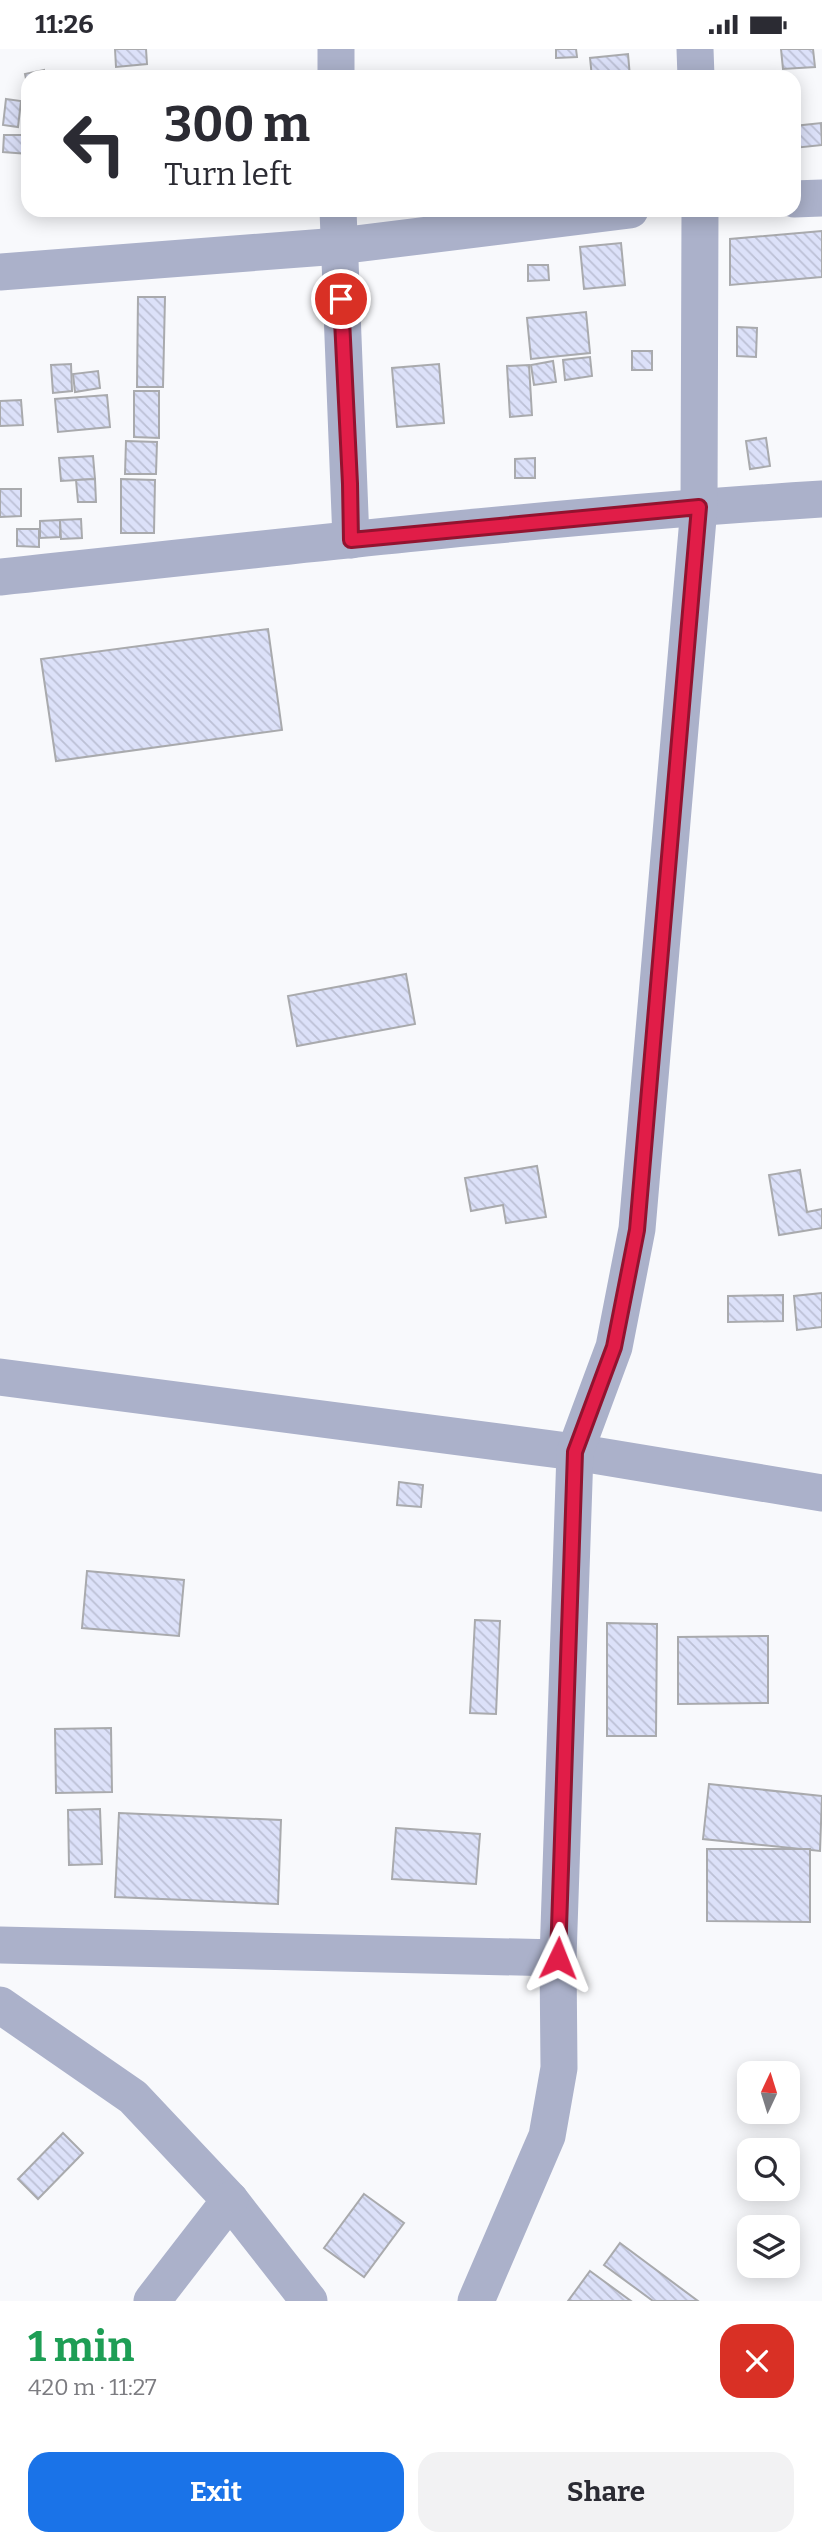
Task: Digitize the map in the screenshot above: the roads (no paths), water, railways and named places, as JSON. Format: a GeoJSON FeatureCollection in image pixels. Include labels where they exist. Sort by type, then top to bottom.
{"type":"FeatureCollection","features":[{"type":"Feature","properties":{"kind":"street"},"geometry":{"type":"LineString","coordinates":[[336,49],[336,70]]}},
{"type":"Feature","properties":{"kind":"street"},"geometry":{"type":"LineString","coordinates":[[695,49],[696,70]]}},
{"type":"Feature","properties":{"kind":"street"},"geometry":{"type":"LineString","coordinates":[[801,199],[822,198]]}},
{"type":"Feature","properties":{"kind":"street"},"geometry":{"type":"LineString","coordinates":[[0,272],[339,228],[517,217]]}},
{"type":"Feature","properties":{"kind":"street"},"geometry":{"type":"LineString","coordinates":[[476,2301],[547,2136],[559,2068],[558,1958],[575,1452],[614,1347],[637,1230],[699,507],[700,217]]}},
{"type":"Feature","properties":{"kind":"street"},"geometry":{"type":"LineString","coordinates":[[339,228],[351,540]]}},
{"type":"Feature","properties":{"kind":"street"},"geometry":{"type":"LineString","coordinates":[[0,577],[351,540],[699,507],[822,499]]}},
{"type":"Feature","properties":{"kind":"street"},"geometry":{"type":"LineString","coordinates":[[0,1377],[575,1452],[822,1493]]}},
{"type":"Feature","properties":{"kind":"street"},"geometry":{"type":"LineString","coordinates":[[0,1945],[558,1958]]}},
{"type":"Feature","properties":{"kind":"street"},"geometry":{"type":"LineString","coordinates":[[2,2009],[134,2097],[230,2200],[309,2301]]}},
{"type":"Feature","properties":{"kind":"street"},"geometry":{"type":"LineString","coordinates":[[152,2301],[230,2200]]}}]}
